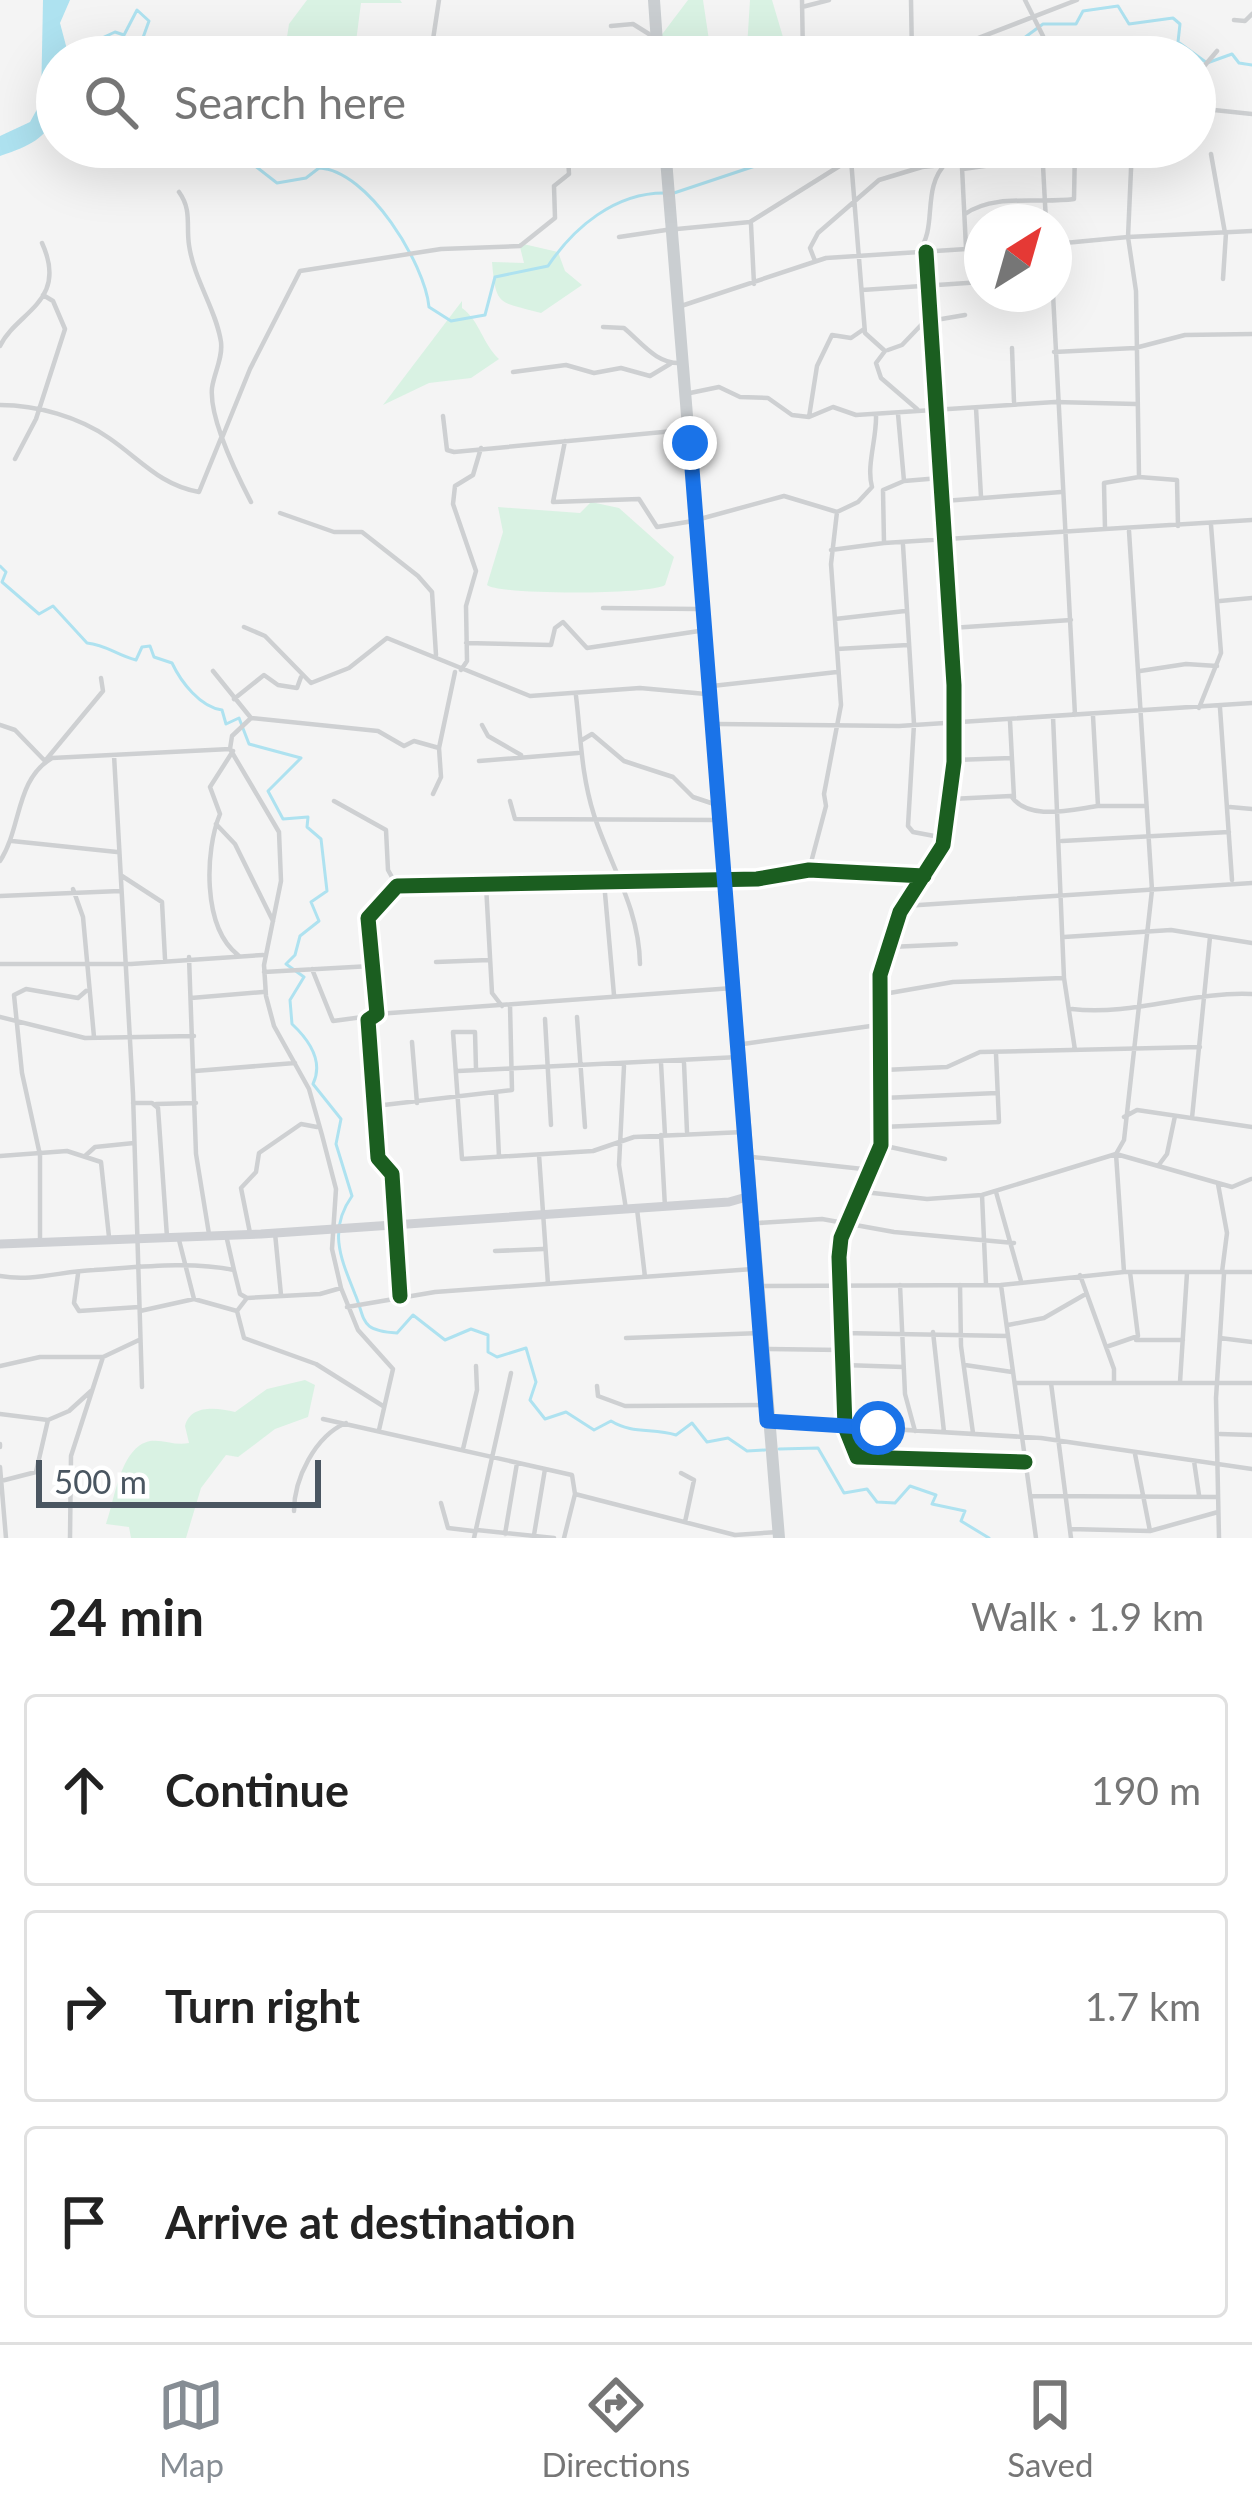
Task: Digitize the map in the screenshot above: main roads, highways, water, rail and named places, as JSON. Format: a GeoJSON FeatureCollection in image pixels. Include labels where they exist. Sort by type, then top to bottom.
{"type":"FeatureCollection","features":[{"type":"Feature","properties":{"kind":"main road"},"geometry":{"type":"LineString","coordinates":[[654,0],[656,36]]}},
{"type":"Feature","properties":{"kind":"main road"},"geometry":{"type":"LineString","coordinates":[[667,168],[678,307],[676,363],[689,432],[778,1535]]}},
{"type":"Feature","properties":{"kind":"water"},"geometry":{"type":"Polygon","coordinates":[[[43,0],[70,0],[60,23],[63,36],[42,36],[43,0]]]}},
{"type":"Feature","properties":{"kind":"water"},"geometry":{"type":"Polygon","coordinates":[[[36,111],[36,139],[0,156],[0,136],[30,122],[36,111]]]}},
{"type":"Feature","properties":{"kind":"waterway"},"geometry":{"type":"LineString","coordinates":[[1027,36],[1043,24],[1076,24],[1083,11],[1118,6],[1129,24],[1173,18],[1180,24],[1179,36]]}},
{"type":"Feature","properties":{"kind":"waterway"},"geometry":{"type":"LineString","coordinates":[[106,36],[124,35],[137,10],[149,21],[144,36]]}},
{"type":"Feature","properties":{"kind":"waterway"},"geometry":{"type":"LineString","coordinates":[[1216,60],[1232,54],[1239,63],[1252,65]]}},
{"type":"Feature","properties":{"kind":"waterway"},"geometry":{"type":"LineString","coordinates":[[258,168],[277,183],[306,178],[319,168]]}},
{"type":"Feature","properties":{"kind":"waterway"},"geometry":{"type":"LineString","coordinates":[[319,168],[338,173],[374,202],[417,267],[429,307],[451,321],[485,315],[495,277],[548,266],[597,215],[629,199],[664,193]]}},
{"type":"Feature","properties":{"kind":"waterway"},"geometry":{"type":"LineString","coordinates":[[674,193],[749,168]]}},
{"type":"Feature","properties":{"kind":"waterway"},"geometry":{"type":"LineString","coordinates":[[0,566],[6,572],[2,582],[39,614],[53,606],[87,643],[136,660],[142,647],[150,646],[154,657],[172,663],[199,699],[222,710],[226,724],[239,718],[249,744],[301,758],[268,791],[283,819],[308,817],[307,827],[321,839],[327,891],[311,902],[319,921],[300,936],[295,955],[286,964],[304,977],[290,1000],[292,1024],[315,1059],[313,1084],[341,1119],[336,1144],[352,1196],[340,1221],[339,1246],[370,1327],[397,1333],[413,1315],[445,1340],[471,1329],[488,1335],[488,1352],[497,1357],[526,1348],[536,1382],[530,1400],[545,1419],[566,1412],[594,1430],[611,1421],[676,1435],[692,1423],[707,1442],[728,1438],[747,1451],[765,1450]]}},
{"type":"Feature","properties":{"kind":"waterway"},"geometry":{"type":"LineString","coordinates":[[779,1449],[818,1448],[844,1493],[867,1489],[877,1502],[895,1503],[910,1486],[936,1495],[932,1504],[965,1511],[961,1521],[989,1538]]}}]}
